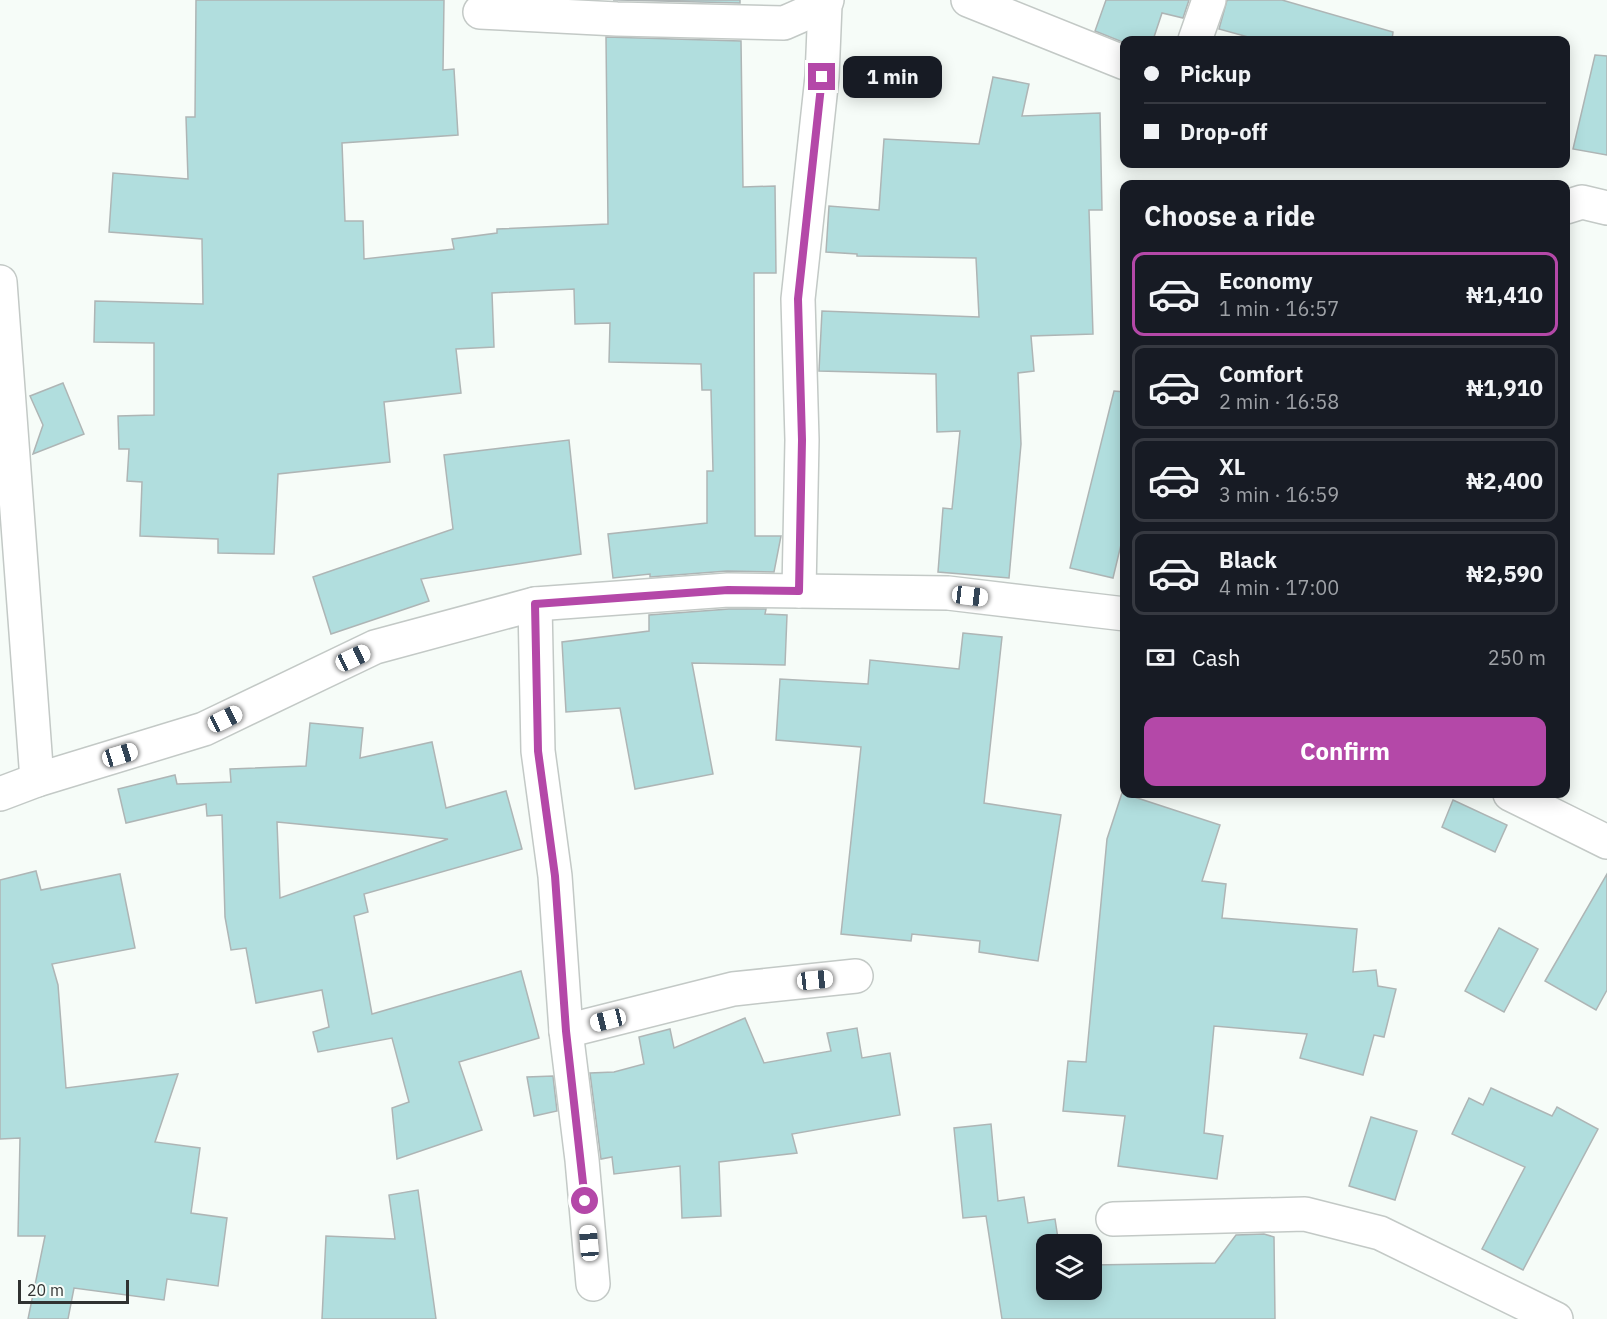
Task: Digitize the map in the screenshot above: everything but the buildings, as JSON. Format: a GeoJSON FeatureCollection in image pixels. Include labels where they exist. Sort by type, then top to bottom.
{"type":"FeatureCollection","features":[{"type":"Feature","properties":{"kind":"street"},"geometry":{"type":"LineString","coordinates":[[968,0],[1120,61]]}},
{"type":"Feature","properties":{"kind":"street"},"geometry":{"type":"LineString","coordinates":[[1196,36],[1209,0]]}},
{"type":"Feature","properties":{"kind":"street"},"geometry":{"type":"LineString","coordinates":[[480,12],[784,23],[826,2],[822,77],[798,299],[802,440],[799,591]]}},
{"type":"Feature","properties":{"kind":"street"},"geometry":{"type":"LineString","coordinates":[[1570,206],[1582,202],[1607,208]]}},
{"type":"Feature","properties":{"kind":"street"},"geometry":{"type":"LineString","coordinates":[[0,282],[37,780]]}},
{"type":"Feature","properties":{"kind":"street"},"geometry":{"type":"LineString","coordinates":[[0,794],[37,780],[204,729],[375,647],[535,604],[728,590],[948,593],[1120,613]]}},
{"type":"Feature","properties":{"kind":"street"},"geometry":{"type":"LineString","coordinates":[[535,604],[538,751],[555,876],[566,1031],[582,1160],[593,1284]]}},
{"type":"Feature","properties":{"kind":"street"},"geometry":{"type":"LineString","coordinates":[[1518,798],[1607,842]]}},
{"type":"Feature","properties":{"kind":"street"},"geometry":{"type":"LineString","coordinates":[[566,1031],[733,989],[856,976]]}},
{"type":"Feature","properties":{"kind":"street"},"geometry":{"type":"LineString","coordinates":[[1113,1219],[1305,1214],[1380,1233],[1556,1319]]}},
{"type":"Feature","properties":{"kind":"route"},"geometry":{"type":"LineString","coordinates":[[585,1201],[566,1031],[555,876],[538,751],[535,604],[728,590],[799,591],[802,440],[798,299],[822,77]]}}]}
